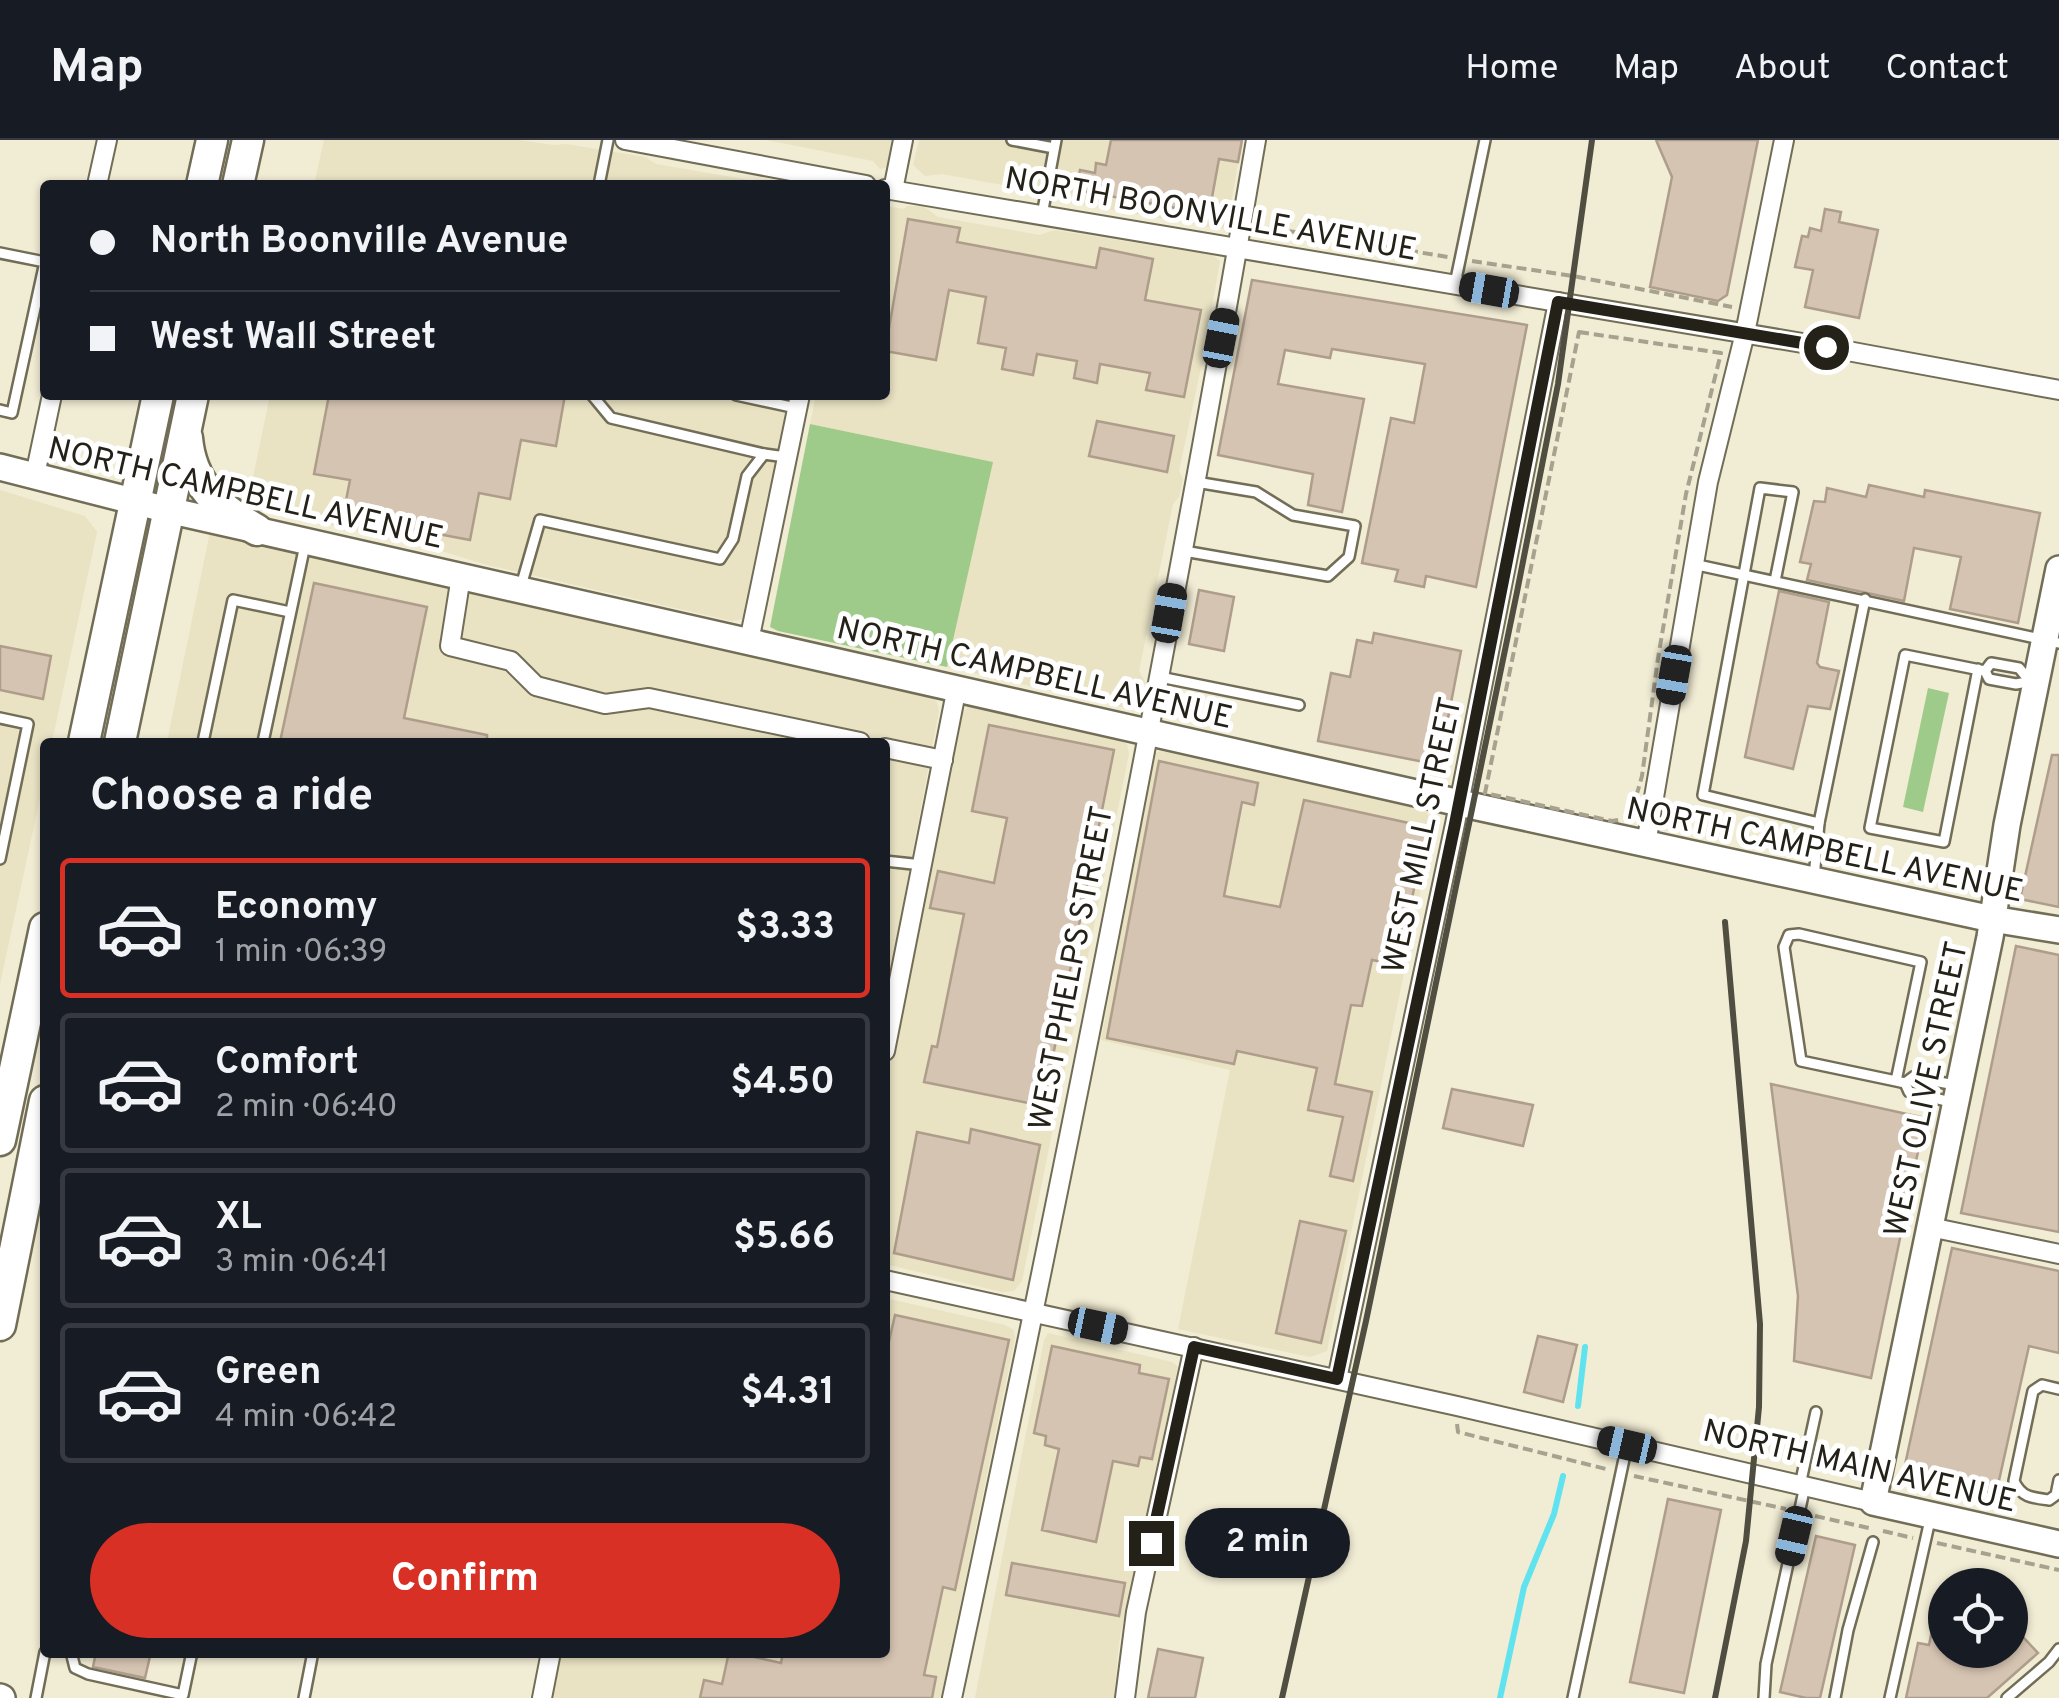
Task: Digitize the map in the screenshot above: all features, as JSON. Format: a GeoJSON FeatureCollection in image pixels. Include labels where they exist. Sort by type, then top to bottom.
{"type":"FeatureCollection","features":[{"type":"Feature","properties":{"kind":"main road"},"geometry":{"type":"LineString","coordinates":[[203,180],[212,140]]}},
{"type":"Feature","properties":{"kind":"main road"},"geometry":{"type":"LineString","coordinates":[[240,180],[253,144]]}},
{"type":"Feature","properties":{"kind":"main road"},"geometry":{"type":"LineString","coordinates":[[85,738],[157,400]]}},
{"type":"Feature","properties":{"kind":"main road"},"geometry":{"type":"LineString","coordinates":[[121,738],[192,400]]}},
{"type":"Feature","properties":{"kind":"main road"},"geometry":{"type":"LineString","coordinates":[[186,426],[190,456],[200,482],[219,506],[256,530]]}},
{"type":"Feature","properties":{"kind":"main road","name":"NORTH CAMPBELL AVENUE"},"geometry":{"type":"LineString","coordinates":[[0,467],[168,510],[1459,803],[1992,919],[2059,930]]}},
{"type":"Feature","properties":{"kind":"main road","name":"WEST OLIVE STREET"},"geometry":{"type":"LineString","coordinates":[[1873,1502],[1992,919],[2032,681],[2052,641],[2059,569]]}},
{"type":"Feature","properties":{"kind":"main road"},"geometry":{"type":"LineString","coordinates":[[0,1140],[6,1079],[40,947]]}},
{"type":"Feature","properties":{"kind":"main road"},"geometry":{"type":"LineString","coordinates":[[6,1079],[40,1087]]}},
{"type":"Feature","properties":{"kind":"main road"},"geometry":{"type":"LineString","coordinates":[[0,1325],[40,1125]]}},
{"type":"Feature","properties":{"kind":"main road"},"geometry":{"type":"LineString","coordinates":[[19,1228],[40,1178]]}},
{"type":"Feature","properties":{"kind":"main road","name":"NORTH MAIN AVENUE"},"geometry":{"type":"LineString","coordinates":[[1873,1502],[1928,1528],[2059,1544]]}},
{"type":"Feature","properties":{"kind":"street"},"geometry":{"type":"LineString","coordinates":[[98,180],[107,140]]}},
{"type":"Feature","properties":{"kind":"street"},"geometry":{"type":"LineString","coordinates":[[625,140],[831,180]]}},
{"type":"Feature","properties":{"kind":"street"},"geometry":{"type":"LineString","coordinates":[[890,186],[903,140]]}},
{"type":"Feature","properties":{"kind":"street","name":"WEST PHELPS STREET"},"geometry":{"type":"LineString","coordinates":[[952,1698],[1034,1312],[1158,676],[1256,140]]}},
{"type":"Feature","properties":{"kind":"street"},"geometry":{"type":"LineString","coordinates":[[1646,844],[1708,482],[1745,333],[1784,140]]}},
{"type":"Feature","properties":{"kind":"street","name":"NORTH BOONVILLE AVENUE"},"geometry":{"type":"LineString","coordinates":[[890,189],[1745,333],[2059,390]]}},
{"type":"Feature","properties":{"kind":"street","name":"WEST MILL STREET"},"geometry":{"type":"LineString","coordinates":[[1337,1379],[1459,803],[1558,302]]}},
{"type":"Feature","properties":{"kind":"street"},"geometry":{"type":"LineString","coordinates":[[35,475],[51,400]]}},
{"type":"Feature","properties":{"kind":"street"},"geometry":{"type":"LineString","coordinates":[[749,641],[798,402]]}},
{"type":"Feature","properties":{"kind":"street"},"geometry":{"type":"LineString","coordinates":[[461,576],[450,646],[511,661],[536,686],[606,704],[649,698],[841,738]]}},
{"type":"Feature","properties":{"kind":"street"},"geometry":{"type":"LineString","coordinates":[[890,1026],[956,688]]}},
{"type":"Feature","properties":{"kind":"street"},"geometry":{"type":"LineString","coordinates":[[890,749],[943,760]]}},
{"type":"Feature","properties":{"kind":"street"},"geometry":{"type":"LineString","coordinates":[[1930,1226],[2059,1254]]}},
{"type":"Feature","properties":{"kind":"street","name":"NORTH MAIN AVENUE"},"geometry":{"type":"LineString","coordinates":[[890,1281],[1873,1502]]}},
{"type":"Feature","properties":{"kind":"street"},"geometry":{"type":"LineString","coordinates":[[1125,1698],[1136,1612],[1194,1347]]}},
{"type":"Feature","properties":{"kind":"street"},"geometry":{"type":"LineString","coordinates":[[542,1698],[550,1658]]}},
{"type":"Feature","properties":{"kind":"lane"},"geometry":{"type":"LineString","coordinates":[[600,180],[608,140]]}},
{"type":"Feature","properties":{"kind":"lane"},"geometry":{"type":"LineString","coordinates":[[1012,140],[1055,144],[1042,215]]}},
{"type":"Feature","properties":{"kind":"lane"},"geometry":{"type":"LineString","coordinates":[[1454,284],[1485,140]]}},
{"type":"Feature","properties":{"kind":"lane"},"geometry":{"type":"LineString","coordinates":[[0,253],[40,261]]}},
{"type":"Feature","properties":{"kind":"lane"},"geometry":{"type":"LineString","coordinates":[[0,410],[12,413],[40,281]]}},
{"type":"Feature","properties":{"kind":"lane"},"geometry":{"type":"LineString","coordinates":[[596,400],[610,418],[786,458]]}},
{"type":"Feature","properties":{"kind":"lane"},"geometry":{"type":"LineString","coordinates":[[520,589],[540,520],[720,559],[733,539],[747,476],[764,454]]}},
{"type":"Feature","properties":{"kind":"lane"},"geometry":{"type":"LineString","coordinates":[[1181,550],[1328,576],[1349,557],[1355,526],[1293,515],[1256,492],[1194,482]]}},
{"type":"Feature","properties":{"kind":"lane"},"geometry":{"type":"LineString","coordinates":[[1775,581],[1792,492],[1760,488],[1704,795],[1819,823]]}},
{"type":"Feature","properties":{"kind":"lane"},"geometry":{"type":"LineString","coordinates":[[264,738],[306,541]]}},
{"type":"Feature","properties":{"kind":"lane"},"geometry":{"type":"LineString","coordinates":[[1693,564],[2052,641]]}},
{"type":"Feature","properties":{"kind":"lane"},"geometry":{"type":"LineString","coordinates":[[1814,881],[1819,823],[1865,599]]}},
{"type":"Feature","properties":{"kind":"lane"},"geometry":{"type":"LineString","coordinates":[[204,738],[233,600],[290,612]]}},
{"type":"Feature","properties":{"kind":"lane"},"geometry":{"type":"LineString","coordinates":[[2032,681],[2016,684],[1989,679],[1981,670],[1905,656],[1870,828],[1944,842],[1981,670],[1992,663],[2019,668],[2032,681]]}},
{"type":"Feature","properties":{"kind":"lane"},"geometry":{"type":"LineString","coordinates":[[1158,676],[1299,705]]}},
{"type":"Feature","properties":{"kind":"lane"},"geometry":{"type":"LineString","coordinates":[[0,718],[28,724],[0,860]]}},
{"type":"Feature","properties":{"kind":"lane"},"geometry":{"type":"LineString","coordinates":[[890,861],[922,865]]}},
{"type":"Feature","properties":{"kind":"lane"},"geometry":{"type":"LineString","coordinates":[[1956,1094],[1909,1092],[1901,1082],[1921,962],[1799,934],[1789,936],[1784,946],[1801,1061],[1901,1082],[1913,1078],[1956,1094]]}},
{"type":"Feature","properties":{"kind":"lane"},"geometry":{"type":"LineString","coordinates":[[2059,1389],[2042,1385],[2033,1390],[2014,1481],[2019,1491],[2031,1498],[2048,1500],[2056,1495],[2059,1480]]}},
{"type":"Feature","properties":{"kind":"lane"},"geometry":{"type":"LineString","coordinates":[[1764,1698],[1766,1664],[1800,1512],[1816,1412]]}},
{"type":"Feature","properties":{"kind":"lane"},"geometry":{"type":"LineString","coordinates":[[1574,1698],[1627,1445]]}},
{"type":"Feature","properties":{"kind":"lane"},"geometry":{"type":"LineString","coordinates":[[1890,1698],[1928,1528]]}},
{"type":"Feature","properties":{"kind":"lane"},"geometry":{"type":"LineString","coordinates":[[1835,1698],[1852,1614],[1873,1542]]}},
{"type":"Feature","properties":{"kind":"lane"},"geometry":{"type":"LineString","coordinates":[[2008,1698],[2050,1662],[2059,1649]]}},
{"type":"Feature","properties":{"kind":"lane"},"geometry":{"type":"LineString","coordinates":[[36,1698],[44,1658]]}},
{"type":"Feature","properties":{"kind":"lane"},"geometry":{"type":"LineString","coordinates":[[72,1658],[75,1668],[88,1674],[183,1695],[191,1658]]}},
{"type":"Feature","properties":{"kind":"lane"},"geometry":{"type":"LineString","coordinates":[[304,1698],[312,1658]]}},
{"type":"Feature","properties":{"kind":"path"},"geometry":{"type":"LineString","coordinates":[[1257,230],[1270,228],[1573,276],[1731,308]]}},
{"type":"Feature","properties":{"kind":"path"},"geometry":{"type":"LineString","coordinates":[[1579,332],[1721,353],[1686,494],[1642,776],[1630,818],[1612,820],[1485,793],[1528,594],[1579,332]]}},
{"type":"Feature","properties":{"kind":"path"},"geometry":{"type":"LineString","coordinates":[[1954,861],[1968,892]]}},
{"type":"Feature","properties":{"kind":"path"},"geometry":{"type":"LineString","coordinates":[[1457,1406],[1458,1432],[1800,1512],[1928,1528],[2059,1570]]}},
{"type":"Feature","properties":{"kind":"shaded area"},"geometry":{"type":"Polygon","coordinates":[[[324,140],[520,140],[645,157],[656,164],[750,180],[315,180],[324,140]]]}},
{"type":"Feature","properties":{"kind":"shaded area"},"geometry":{"type":"Polygon","coordinates":[[[766,140],[896,140],[889,167],[880,169],[873,161],[766,140]]]}},
{"type":"Feature","properties":{"kind":"shaded area"},"geometry":{"type":"Polygon","coordinates":[[[919,140],[1242,140],[1227,227],[1220,229],[1062,201],[1053,194],[942,174],[925,176],[913,165],[919,140]]]}},
{"type":"Feature","properties":{"kind":"shaded area"},"geometry":{"type":"Polygon","coordinates":[[[923,206],[938,217],[1040,235],[1054,230],[1212,255],[1220,261],[1209,324],[1212,334],[1208,356],[1201,367],[1179,471],[1183,479],[1173,504],[1139,671],[1145,682],[1136,705],[1122,707],[947,667],[992,462],[810,424],[815,400],[890,400],[890,207],[923,206]]]}},
{"type":"Feature","properties":{"kind":"shaded area"},"geometry":{"type":"Polygon","coordinates":[[[269,400],[788,400],[742,619],[732,621],[247,507],[269,400]]]}},
{"type":"Feature","properties":{"kind":"shaded area"},"geometry":{"type":"Polygon","coordinates":[[[0,490],[85,516],[97,532],[53,738],[40,738],[40,798],[0,984],[0,490]]]}},
{"type":"Feature","properties":{"kind":"shaded area"},"geometry":{"type":"Polygon","coordinates":[[[211,527],[931,696],[939,711],[890,972],[890,738],[168,738],[211,527]]]}},
{"type":"Feature","properties":{"kind":"shaded area"},"geometry":{"type":"Polygon","coordinates":[[[970,705],[1117,740],[1127,744],[1129,754],[1022,1281],[1014,1291],[1002,1292],[890,1265],[890,1066],[963,712],[970,705]]]}},
{"type":"Feature","properties":{"kind":"shaded area"},"geometry":{"type":"Polygon","coordinates":[[[1162,751],[1425,810],[1434,825],[1327,1351],[1310,1357],[1178,1329],[1230,1070],[1101,1040],[1153,761],[1155,753],[1162,751]]]}},
{"type":"Feature","properties":{"kind":"shaded area"},"geometry":{"type":"Polygon","coordinates":[[[890,1299],[1014,1330],[941,1698],[550,1698],[559,1658],[890,1658],[890,1299]]]}},
{"type":"Feature","properties":{"kind":"shaded area"},"geometry":{"type":"Polygon","coordinates":[[[1048,1333],[1172,1362],[1178,1367],[1119,1642],[1114,1698],[975,1698],[1044,1340],[1048,1333]]]}},
{"type":"Feature","properties":{"kind":"green space"},"geometry":{"type":"Polygon","coordinates":[[[810,424],[993,462],[947,667],[770,627],[810,424]]]}},
{"type":"Feature","properties":{"kind":"green space"},"geometry":{"type":"Polygon","coordinates":[[[1928,688],[1949,693],[1923,812],[1903,807],[1928,688]]]}},
{"type":"Feature","properties":{"kind":"building"},"geometry":{"type":"Polygon","coordinates":[[[1111,140],[1242,140],[1238,162],[1219,159],[1209,214],[1076,190],[1080,170],[1095,173],[1096,163],[1106,165],[1111,140]]]}},
{"type":"Feature","properties":{"kind":"building"},"geometry":{"type":"Polygon","coordinates":[[[1656,140],[1758,140],[1727,295],[1718,301],[1650,287],[1672,177],[1656,140]]]}},
{"type":"Feature","properties":{"kind":"building"},"geometry":{"type":"Polygon","coordinates":[[[1825,209],[1841,212],[1839,222],[1878,230],[1859,318],[1805,307],[1813,270],[1795,267],[1802,236],[1808,237],[1810,228],[1821,231],[1825,209]]]}},
{"type":"Feature","properties":{"kind":"building"},"geometry":{"type":"Polygon","coordinates":[[[908,219],[960,228],[957,242],[1096,268],[1100,248],[1153,259],[1145,300],[1201,310],[1184,397],[1146,390],[1150,373],[1100,364],[1097,383],[1074,378],[1077,361],[1037,354],[1033,375],[1002,369],[1006,348],[978,343],[986,297],[949,290],[936,360],[890,352],[890,322],[908,219]]]}},
{"type":"Feature","properties":{"kind":"building"},"geometry":{"type":"Polygon","coordinates":[[[1252,280],[1527,325],[1476,587],[1426,576],[1424,587],[1395,581],[1398,570],[1362,563],[1391,418],[1414,423],[1425,364],[1332,349],[1330,358],[1285,350],[1278,384],[1364,399],[1342,512],[1308,505],[1313,474],[1218,455],[1252,280]]]}},
{"type":"Feature","properties":{"kind":"building"},"geometry":{"type":"Polygon","coordinates":[[[328,400],[564,400],[556,446],[521,440],[510,499],[479,493],[470,540],[343,516],[350,480],[314,474],[328,400]]]}},
{"type":"Feature","properties":{"kind":"building"},"geometry":{"type":"Polygon","coordinates":[[[1097,421],[1174,436],[1167,472],[1089,456],[1097,421]]]}},
{"type":"Feature","properties":{"kind":"building"},"geometry":{"type":"Polygon","coordinates":[[[1869,485],[1924,497],[1925,490],[2040,513],[2018,623],[1950,609],[1961,557],[1914,548],[1904,601],[1807,580],[1811,564],[1800,562],[1814,501],[1825,502],[1827,488],[1866,497],[1869,485]]]}},
{"type":"Feature","properties":{"kind":"building"},"geometry":{"type":"Polygon","coordinates":[[[314,583],[427,607],[404,718],[487,735],[487,738],[281,738],[314,583]]]}},
{"type":"Feature","properties":{"kind":"building"},"geometry":{"type":"Polygon","coordinates":[[[1199,590],[1234,597],[1224,651],[1189,644],[1199,590]]]}},
{"type":"Feature","properties":{"kind":"building"},"geometry":{"type":"Polygon","coordinates":[[[1779,591],[1829,602],[1817,663],[1839,671],[1830,709],[1808,706],[1793,769],[1745,757],[1779,591]]]}},
{"type":"Feature","properties":{"kind":"building"},"geometry":{"type":"Polygon","coordinates":[[[1374,633],[1461,651],[1439,765],[1318,741],[1331,673],[1350,677],[1357,640],[1372,643],[1374,633]]]}},
{"type":"Feature","properties":{"kind":"building"},"geometry":{"type":"Polygon","coordinates":[[[0,646],[51,656],[43,699],[0,690],[0,646]]]}},
{"type":"Feature","properties":{"kind":"building"},"geometry":{"type":"Polygon","coordinates":[[[989,725],[1114,750],[1043,1106],[924,1082],[932,1046],[937,1047],[964,914],[930,908],[938,871],[994,883],[1007,818],[972,811],[989,725]]]}},
{"type":"Feature","properties":{"kind":"building"},"geometry":{"type":"Polygon","coordinates":[[[2052,755],[2059,755],[2059,907],[2020,899],[2052,755]]]}},
{"type":"Feature","properties":{"kind":"building"},"geometry":{"type":"Polygon","coordinates":[[[1159,761],[1258,783],[1254,805],[1242,802],[1224,896],[1280,907],[1304,800],[1427,827],[1398,965],[1372,960],[1362,1006],[1351,1005],[1335,1084],[1372,1092],[1353,1181],[1330,1176],[1343,1117],[1308,1110],[1317,1068],[1237,1051],[1234,1064],[1107,1038],[1159,761]]]}},
{"type":"Feature","properties":{"kind":"building"},"geometry":{"type":"Polygon","coordinates":[[[2016,946],[2059,955],[2059,1232],[1961,1213],[2016,946]]]}},
{"type":"Feature","properties":{"kind":"building"},"geometry":{"type":"Polygon","coordinates":[[[1771,1084],[1925,1118],[1871,1378],[1794,1361],[1798,1296],[1771,1084]]]}},
{"type":"Feature","properties":{"kind":"building"},"geometry":{"type":"Polygon","coordinates":[[[1452,1089],[1533,1105],[1523,1146],[1443,1128],[1452,1089]]]}},
{"type":"Feature","properties":{"kind":"building"},"geometry":{"type":"Polygon","coordinates":[[[971,1129],[1040,1145],[1013,1280],[894,1253],[917,1132],[969,1143],[971,1129]]]}},
{"type":"Feature","properties":{"kind":"building"},"geometry":{"type":"Polygon","coordinates":[[[1300,1221],[1346,1231],[1321,1343],[1276,1333],[1300,1221]]]}},
{"type":"Feature","properties":{"kind":"building"},"geometry":{"type":"Polygon","coordinates":[[[1952,1248],[2059,1271],[2059,1353],[2029,1346],[1996,1494],[1903,1474],[1952,1248]]]}},
{"type":"Feature","properties":{"kind":"building"},"geometry":{"type":"Polygon","coordinates":[[[895,1315],[1009,1340],[955,1590],[943,1587],[924,1675],[936,1677],[932,1698],[700,1698],[704,1680],[722,1684],[728,1658],[781,1663],[782,1658],[890,1658],[890,1337],[895,1315]]]}},
{"type":"Feature","properties":{"kind":"building"},"geometry":{"type":"Polygon","coordinates":[[[1538,1336],[1577,1345],[1563,1402],[1524,1392],[1538,1336]]]}},
{"type":"Feature","properties":{"kind":"building"},"geometry":{"type":"Polygon","coordinates":[[[1052,1346],[1140,1365],[1139,1373],[1169,1379],[1152,1459],[1140,1457],[1138,1466],[1113,1461],[1096,1542],[1042,1530],[1059,1449],[1045,1445],[1046,1436],[1034,1433],[1052,1346]]]}},
{"type":"Feature","properties":{"kind":"building"},"geometry":{"type":"Polygon","coordinates":[[[1668,1499],[1721,1510],[1684,1693],[1630,1682],[1668,1499]]]}},
{"type":"Feature","properties":{"kind":"building"},"geometry":{"type":"Polygon","coordinates":[[[1816,1536],[1855,1545],[1820,1698],[1806,1698],[1780,1692],[1816,1536]]]}},
{"type":"Feature","properties":{"kind":"building"},"geometry":{"type":"Polygon","coordinates":[[[1012,1563],[1125,1583],[1119,1616],[1006,1595],[1012,1563]]]}},
{"type":"Feature","properties":{"kind":"building"},"geometry":{"type":"Polygon","coordinates":[[[2028,1642],[2038,1653],[2028,1662],[2028,1642]]]}},
{"type":"Feature","properties":{"kind":"building"},"geometry":{"type":"Polygon","coordinates":[[[1918,1643],[1928,1645],[1928,1668],[2021,1668],[1987,1698],[1906,1698],[1918,1643]]]}},
{"type":"Feature","properties":{"kind":"building"},"geometry":{"type":"Polygon","coordinates":[[[1158,1649],[1203,1658],[1195,1698],[1148,1698],[1158,1649]]]}},
{"type":"Feature","properties":{"kind":"building"},"geometry":{"type":"Polygon","coordinates":[[[95,1658],[150,1658],[145,1678],[93,1667],[95,1658]]]}},
{"type":"Feature","properties":{"kind":"waterway"},"geometry":{"type":"LineString","coordinates":[[1578,1406],[1585,1347]]}},
{"type":"Feature","properties":{"kind":"waterway"},"geometry":{"type":"LineString","coordinates":[[1500,1698],[1524,1587],[1554,1514],[1563,1476]]}},
{"type":"Feature","properties":{"kind":"railway"},"geometry":{"type":"LineString","coordinates":[[1282,1698],[1366,1321],[1517,592],[1558,384],[1592,140]]}},
{"type":"Feature","properties":{"kind":"railway"},"geometry":{"type":"LineString","coordinates":[[1715,1698],[1746,1541],[1759,1407],[1760,1324],[1725,922]]}},
{"type":"Feature","properties":{"kind":"route"},"geometry":{"type":"LineString","coordinates":[[1151,1543],[1194,1347],[1337,1379],[1455,824],[1558,302],[1826,347]]}}]}
